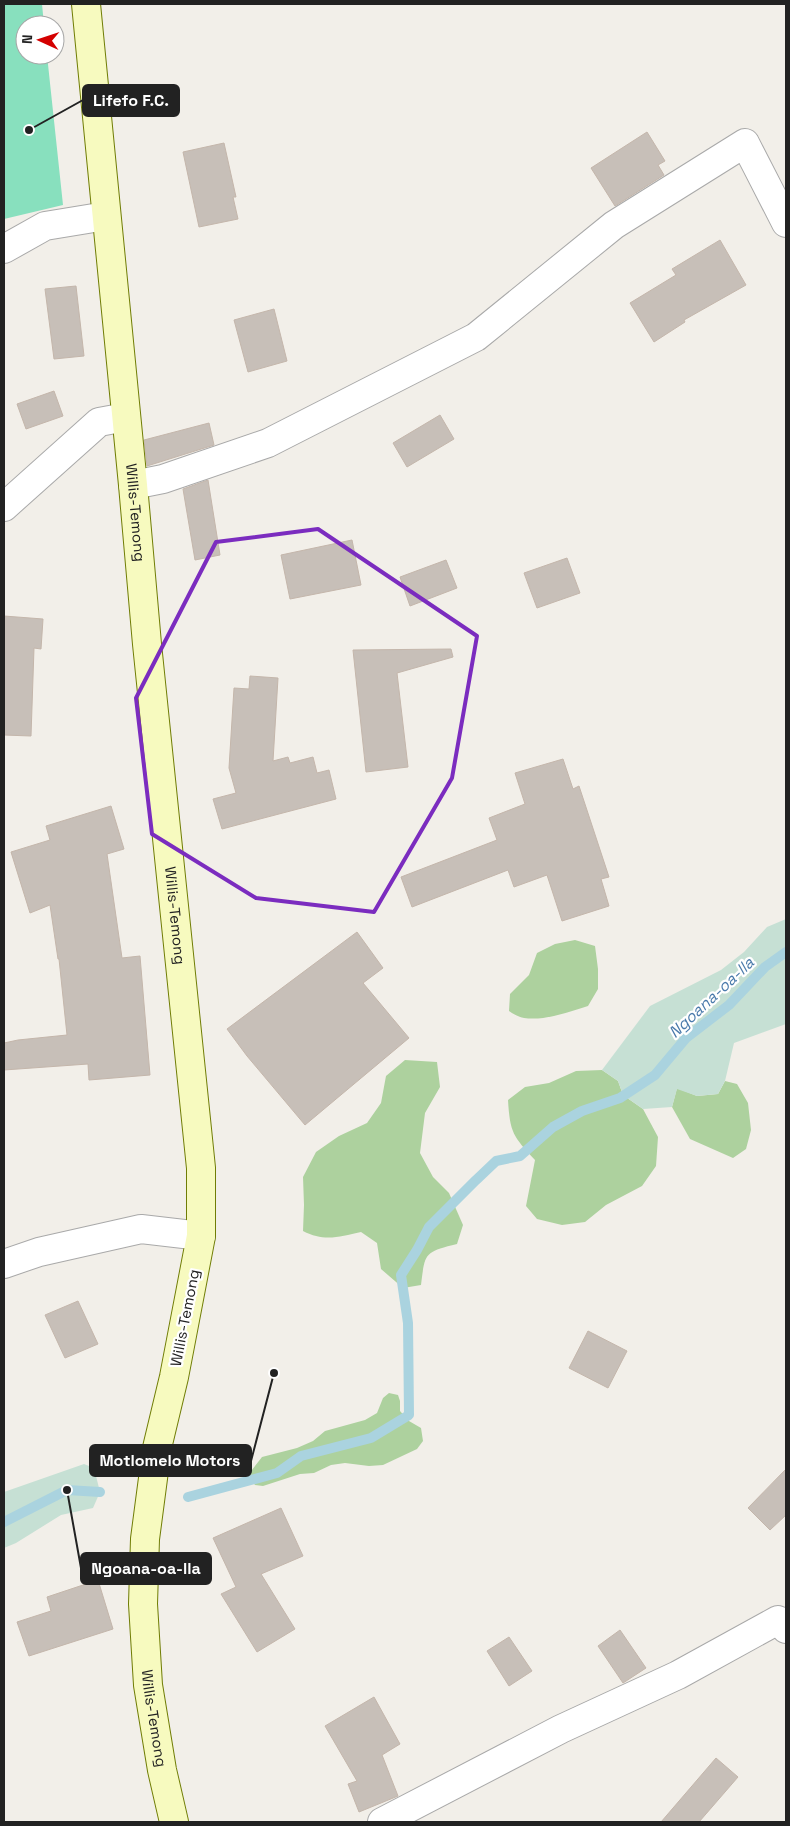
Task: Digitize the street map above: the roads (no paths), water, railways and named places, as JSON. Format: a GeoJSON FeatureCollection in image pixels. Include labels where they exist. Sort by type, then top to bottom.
{"type":"FeatureCollection","features":[{"type":"Feature","properties":{"kind":"main road","name":"Willis-Temong"},"geometry":{"type":"LineString","coordinates":[[86,4],[133,485],[146,644],[200,1158],[201,1236],[174,1377],[157,1448],[145,1539],[143,1604],[148,1685],[162,1770],[174,1822]]}},
{"type":"Feature","properties":{"kind":"street"},"geometry":{"type":"LineString","coordinates":[[133,485],[163,479],[268,443],[476,337],[614,225],[745,143],[786,223]]}},
{"type":"Feature","properties":{"kind":"street"},"geometry":{"type":"LineString","coordinates":[[4,249],[45,226],[106,216]]}},
{"type":"Feature","properties":{"kind":"street"},"geometry":{"type":"LineString","coordinates":[[4,508],[99,422],[126,416]]}},
{"type":"Feature","properties":{"kind":"street"},"geometry":{"type":"LineString","coordinates":[[4,1264],[39,1252],[141,1229],[201,1236]]}},
{"type":"Feature","properties":{"kind":"street"},"geometry":{"type":"LineString","coordinates":[[382,1822],[561,1729],[678,1675],[778,1620],[786,1629]]}},
{"type":"Feature","properties":{"kind":"waterway","name":"Ngoana-oa-lla"},"geometry":{"type":"LineString","coordinates":[[188,1497],[277,1473],[301,1456],[371,1438],[409,1415],[408,1323],[401,1275],[429,1227],[496,1161],[520,1156],[553,1127],[582,1111],[620,1098],[655,1075],[686,1038],[729,1005],[765,967],[786,952]]}},
{"type":"Feature","properties":{"kind":"waterway","name":"Ngoana-oa-lla"},"geometry":{"type":"LineString","coordinates":[[4,1522],[67,1490],[100,1492]]}},
{"type":"Feature","properties":{"kind":"place","name":"Lifefo F.C."},"geometry":{"type":"Point","coordinates":[29,130]}},
{"type":"Feature","properties":{"kind":"place","name":"Motlomelo Motors"},"geometry":{"type":"Point","coordinates":[274,1373]}},
{"type":"Feature","properties":{"kind":"place","name":"Ngoana-oa-lla"},"geometry":{"type":"Point","coordinates":[67,1490]}}]}
